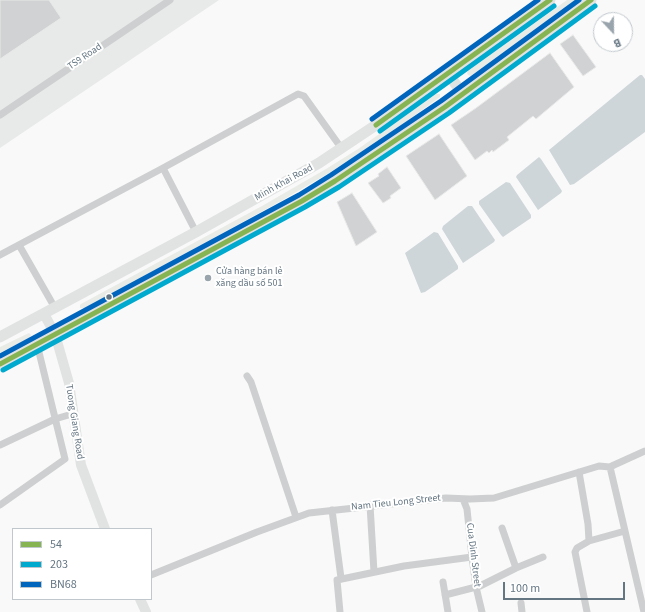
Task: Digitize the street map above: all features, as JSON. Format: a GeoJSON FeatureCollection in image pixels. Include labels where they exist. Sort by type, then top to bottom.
{"type":"FeatureCollection","features":[{"type":"Feature","properties":{"kind":"main road","name":"Minh Khai Road"},"geometry":{"type":"LineString","coordinates":[[0,337],[298,176],[342,149],[550,0]]}},
{"type":"Feature","properties":{"kind":"main road"},"geometry":{"type":"LineString","coordinates":[[0,364],[302,201],[372,157],[463,94],[591,0]]}},
{"type":"Feature","properties":{"kind":"main road"},"geometry":{"type":"LineString","coordinates":[[448,74],[463,94]]}},
{"type":"Feature","properties":{"kind":"main road","name":"Tuong Giang Road"},"geometry":{"type":"LineString","coordinates":[[44,314],[55,334],[69,383],[72,414],[81,465],[105,528]]}},
{"type":"Feature","properties":{"kind":"main road"},"geometry":{"type":"LineString","coordinates":[[140,600],[146,612]]}},
{"type":"Feature","properties":{"kind":"street","name":"TS9 Road"},"geometry":{"type":"LineString","coordinates":[[0,115],[170,0]]}},
{"type":"Feature","properties":{"kind":"street"},"geometry":{"type":"LineString","coordinates":[[0,255],[298,94],[304,96],[342,149]]}},
{"type":"Feature","properties":{"kind":"street"},"geometry":{"type":"LineString","coordinates":[[163,168],[196,232]]}},
{"type":"Feature","properties":{"kind":"street"},"geometry":{"type":"LineString","coordinates":[[19,245],[55,308]]}},
{"type":"Feature","properties":{"kind":"street"},"geometry":{"type":"LineString","coordinates":[[0,505],[65,459],[37,344]]}},
{"type":"Feature","properties":{"kind":"street"},"geometry":{"type":"LineString","coordinates":[[247,376],[251,382],[296,517]]}},
{"type":"Feature","properties":{"kind":"street"},"geometry":{"type":"LineString","coordinates":[[0,445],[55,418],[72,414]]}},
{"type":"Feature","properties":{"kind":"street","name":"Nam Tieu Long Street"},"geometry":{"type":"LineString","coordinates":[[152,575],[309,513],[446,498],[494,498],[599,466],[610,467],[645,451]]}},
{"type":"Feature","properties":{"kind":"street"},"geometry":{"type":"LineString","coordinates":[[610,467],[644,612]]}},
{"type":"Feature","properties":{"kind":"street"},"geometry":{"type":"LineString","coordinates":[[579,472],[588,524],[589,541]]}},
{"type":"Feature","properties":{"kind":"street","name":"Cua Dinh Street"},"geometry":{"type":"LineString","coordinates":[[463,499],[467,509],[476,587],[482,612]]}},
{"type":"Feature","properties":{"kind":"street"},"geometry":{"type":"LineString","coordinates":[[370,506],[374,572]]}},
{"type":"Feature","properties":{"kind":"street"},"geometry":{"type":"LineString","coordinates":[[332,510],[341,578]]}},
{"type":"Feature","properties":{"kind":"street"},"geometry":{"type":"LineString","coordinates":[[502,528],[516,568]]}},
{"type":"Feature","properties":{"kind":"street"},"geometry":{"type":"LineString","coordinates":[[587,612],[575,552],[577,548],[589,541],[625,531]]}},
{"type":"Feature","properties":{"kind":"street"},"geometry":{"type":"LineString","coordinates":[[340,612],[337,580],[341,578],[404,566],[472,557]]}},
{"type":"Feature","properties":{"kind":"street"},"geometry":{"type":"LineString","coordinates":[[445,595],[476,587],[543,557]]}},
{"type":"Feature","properties":{"kind":"street"},"geometry":{"type":"LineString","coordinates":[[443,582],[448,612]]}},
{"type":"Feature","properties":{"kind":"street"},"geometry":{"type":"LineString","coordinates":[[521,603],[522,612]]}},
{"type":"Feature","properties":{"kind":"shaded area"},"geometry":{"type":"Polygon","coordinates":[[[0,0],[219,0],[0,148],[0,0]]]}},
{"type":"Feature","properties":{"kind":"shaded area"},"geometry":{"type":"Polygon","coordinates":[[[567,0],[575,0],[471,76],[468,75],[468,71],[567,0]]]}},
{"type":"Feature","properties":{"kind":"shaded area"},"geometry":{"type":"Polygon","coordinates":[[[640,75],[642,75],[645,79],[645,132],[574,184],[570,185],[549,150],[640,75]]]}},
{"type":"Feature","properties":{"kind":"shaded area"},"geometry":{"type":"Polygon","coordinates":[[[436,94],[440,94],[440,97],[392,132],[329,173],[281,201],[85,308],[80,308],[81,304],[262,206],[326,169],[358,149],[436,94]]]}},
{"type":"Feature","properties":{"kind":"shaded area"},"geometry":{"type":"Polygon","coordinates":[[[539,157],[562,191],[538,210],[516,177],[539,157]]]}},
{"type":"Feature","properties":{"kind":"shaded area"},"geometry":{"type":"Polygon","coordinates":[[[506,182],[510,183],[531,215],[531,218],[503,237],[479,204],[479,201],[506,182]]]}},
{"type":"Feature","properties":{"kind":"shaded area"},"geometry":{"type":"Polygon","coordinates":[[[468,206],[472,206],[495,240],[463,263],[442,229],[443,226],[468,206]]]}},
{"type":"Feature","properties":{"kind":"shaded area"},"geometry":{"type":"Polygon","coordinates":[[[434,232],[438,233],[458,266],[458,269],[425,292],[421,293],[405,253],[434,232]]]}},
{"type":"Feature","properties":{"kind":"shaded area"},"geometry":{"type":"Polygon","coordinates":[[[29,333],[31,335],[29,338],[0,353],[0,347],[29,333]]]}},
{"type":"Feature","properties":{"kind":"building"},"geometry":{"type":"Polygon","coordinates":[[[0,0],[49,0],[61,18],[0,59],[0,0]]]}},
{"type":"Feature","properties":{"kind":"building"},"geometry":{"type":"Polygon","coordinates":[[[573,35],[596,67],[583,76],[560,44],[573,35]]]}},
{"type":"Feature","properties":{"kind":"building"},"geometry":{"type":"Polygon","coordinates":[[[550,53],[574,87],[536,119],[533,116],[507,137],[509,140],[493,152],[492,150],[489,153],[487,151],[475,160],[451,125],[550,53]]]}},
{"type":"Feature","properties":{"kind":"building"},"geometry":{"type":"Polygon","coordinates":[[[439,134],[467,176],[435,200],[406,156],[439,134]]]}},
{"type":"Feature","properties":{"kind":"building"},"geometry":{"type":"Polygon","coordinates":[[[387,167],[401,188],[390,196],[391,198],[383,203],[368,183],[379,176],[378,174],[387,167]]]}},
{"type":"Feature","properties":{"kind":"building"},"geometry":{"type":"Polygon","coordinates":[[[352,193],[377,232],[356,246],[337,202],[352,193]]]}},
{"type":"Feature","properties":{"kind":"transit line","name":"BN68"},"geometry":{"type":"LineString","coordinates":[[372,119],[538,0]]}},
{"type":"Feature","properties":{"kind":"transit line","name":"54"},"geometry":{"type":"LineString","coordinates":[[376,125],[550,0]]}},
{"type":"Feature","properties":{"kind":"transit line","name":"BN68"},"geometry":{"type":"LineString","coordinates":[[0,356],[299,195],[441,101],[579,0]]}},
{"type":"Feature","properties":{"kind":"transit line","name":"54"},"geometry":{"type":"LineString","coordinates":[[0,364],[302,201],[335,181],[445,107],[591,0]]}},
{"type":"Feature","properties":{"kind":"transit line","name":"203"},"geometry":{"type":"LineString","coordinates":[[380,131],[554,6]]}},
{"type":"Feature","properties":{"kind":"transit line","name":"203"},"geometry":{"type":"LineString","coordinates":[[3,370],[305,207],[339,187],[449,113],[595,6]]}},
{"type":"Feature","properties":{"kind":"place","name":"Cửa hàng bán lẻ xăng dầu số 501"},"geometry":{"type":"Point","coordinates":[208,278]}}]}
